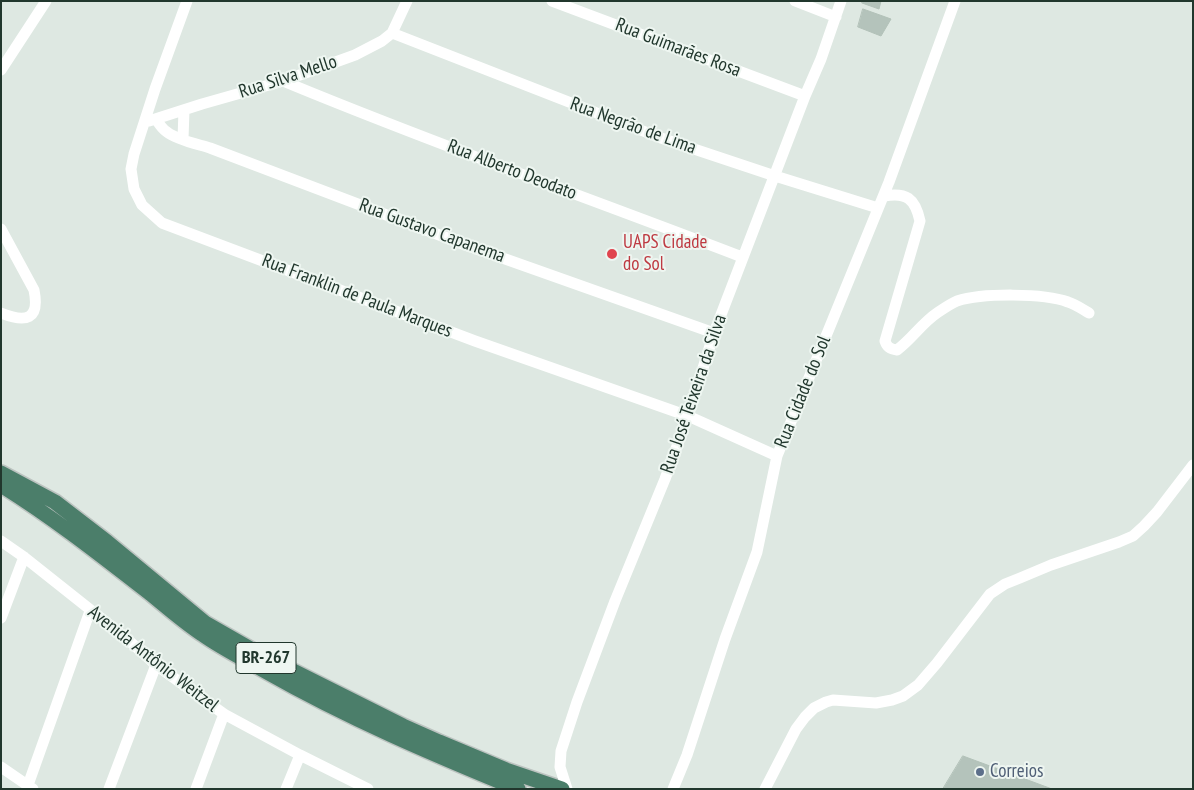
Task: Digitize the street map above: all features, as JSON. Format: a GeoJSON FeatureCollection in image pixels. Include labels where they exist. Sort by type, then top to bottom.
{"type":"FeatureCollection","features":[{"type":"Feature","properties":{"kind":"highway","name":"BR-267"},"geometry":{"type":"LineString","coordinates":[[1,473],[55,502],[107,542],[205,623],[261,655],[403,726],[506,770],[562,789]]}},
{"type":"Feature","properties":{"kind":"highway","name":"BR-267"},"geometry":{"type":"LineString","coordinates":[[1,485],[35,506],[202,634],[233,654],[401,740],[518,789]]}},
{"type":"Feature","properties":{"kind":"street"},"geometry":{"type":"LineString","coordinates":[[1,70],[46,1]]}},
{"type":"Feature","properties":{"kind":"street","name":"Rua Franklin de Paula Marques"},"geometry":{"type":"LineString","coordinates":[[187,1],[155,90],[151,121],[134,154],[131,169],[134,189],[142,205],[162,223],[475,341],[688,416],[777,456]]}},
{"type":"Feature","properties":{"kind":"street"},"geometry":{"type":"LineString","coordinates":[[392,33],[407,1]]}},
{"type":"Feature","properties":{"kind":"street","name":"Rua Guimarães Rosa"},"geometry":{"type":"LineString","coordinates":[[552,1],[805,96]]}},
{"type":"Feature","properties":{"kind":"street"},"geometry":{"type":"LineString","coordinates":[[795,1],[836,17]]}},
{"type":"Feature","properties":{"kind":"street","name":"Rua José Teixeira da Silva"},"geometry":{"type":"LineString","coordinates":[[567,789],[560,767],[561,751],[577,702],[615,601],[665,479],[688,416],[714,333],[742,257],[821,59],[841,1]]}},
{"type":"Feature","properties":{"kind":"street","name":"Rua Cidade do Sol"},"geometry":{"type":"LineString","coordinates":[[673,789],[687,755],[725,639],[757,552],[777,456],[884,196],[955,1]]}},
{"type":"Feature","properties":{"kind":"street","name":"Rua Silva Mello"},"geometry":{"type":"LineString","coordinates":[[151,121],[283,81],[355,55],[382,41],[392,33]]}},
{"type":"Feature","properties":{"kind":"street","name":"Rua Negrão de Lima"},"geometry":{"type":"LineString","coordinates":[[392,33],[661,138],[878,208]]}},
{"type":"Feature","properties":{"kind":"street","name":"Rua Alberto Deodato"},"geometry":{"type":"LineString","coordinates":[[283,81],[492,164],[742,257]]}},
{"type":"Feature","properties":{"kind":"street"},"geometry":{"type":"LineString","coordinates":[[183,139],[184,110]]}},
{"type":"Feature","properties":{"kind":"street","name":"Rua Gustavo Capanema"},"geometry":{"type":"LineString","coordinates":[[151,121],[168,134],[210,148],[463,244],[714,333]]}},
{"type":"Feature","properties":{"kind":"street"},"geometry":{"type":"LineString","coordinates":[[884,196],[895,194],[905,196],[911,200],[918,210],[920,220],[884,340],[891,349],[897,350],[907,343],[934,314],[955,302],[970,298],[1002,295],[1049,297],[1068,302],[1088,313]]}},
{"type":"Feature","properties":{"kind":"street"},"geometry":{"type":"LineString","coordinates":[[1,229],[34,290],[36,301],[34,312],[25,319],[1,314]]}},
{"type":"Feature","properties":{"kind":"street"},"geometry":{"type":"LineString","coordinates":[[765,789],[796,730],[814,708],[833,700],[876,703],[903,696],[918,685],[937,663],[990,594],[1005,584],[1051,565],[1133,536],[1157,512],[1193,464]]}},
{"type":"Feature","properties":{"kind":"street","name":"Avenida Antônio Weitzel"},"geometry":{"type":"LineString","coordinates":[[1,541],[126,638],[156,666],[224,714],[368,789]]}},
{"type":"Feature","properties":{"kind":"street"},"geometry":{"type":"LineString","coordinates":[[1,618],[24,557]]}},
{"type":"Feature","properties":{"kind":"street"},"geometry":{"type":"LineString","coordinates":[[1,768],[31,787],[90,611]]}},
{"type":"Feature","properties":{"kind":"street"},"geometry":{"type":"LineString","coordinates":[[109,789],[156,666]]}},
{"type":"Feature","properties":{"kind":"street"},"geometry":{"type":"LineString","coordinates":[[196,789],[224,714]]}},
{"type":"Feature","properties":{"kind":"street"},"geometry":{"type":"LineString","coordinates":[[286,789],[300,755]]}},
{"type":"Feature","properties":{"kind":"building"},"geometry":{"type":"Polygon","coordinates":[[[863,1],[881,1],[879,9],[862,3],[863,1]]]}},
{"type":"Feature","properties":{"kind":"building"},"geometry":{"type":"Polygon","coordinates":[[[863,9],[891,19],[881,36],[858,27],[863,9]]]}},
{"type":"Feature","properties":{"kind":"building","name":"Correios"},"geometry":{"type":"Polygon","coordinates":[[[963,756],[1052,789],[943,789],[963,756]]]}},
{"type":"Feature","properties":{"kind":"place","name":"UAPS Cidade do Sol"},"geometry":{"type":"Point","coordinates":[612,254]}},
{"type":"Feature","properties":{"kind":"place","name":"Correios"},"geometry":{"type":"Point","coordinates":[980,772]}}]}
